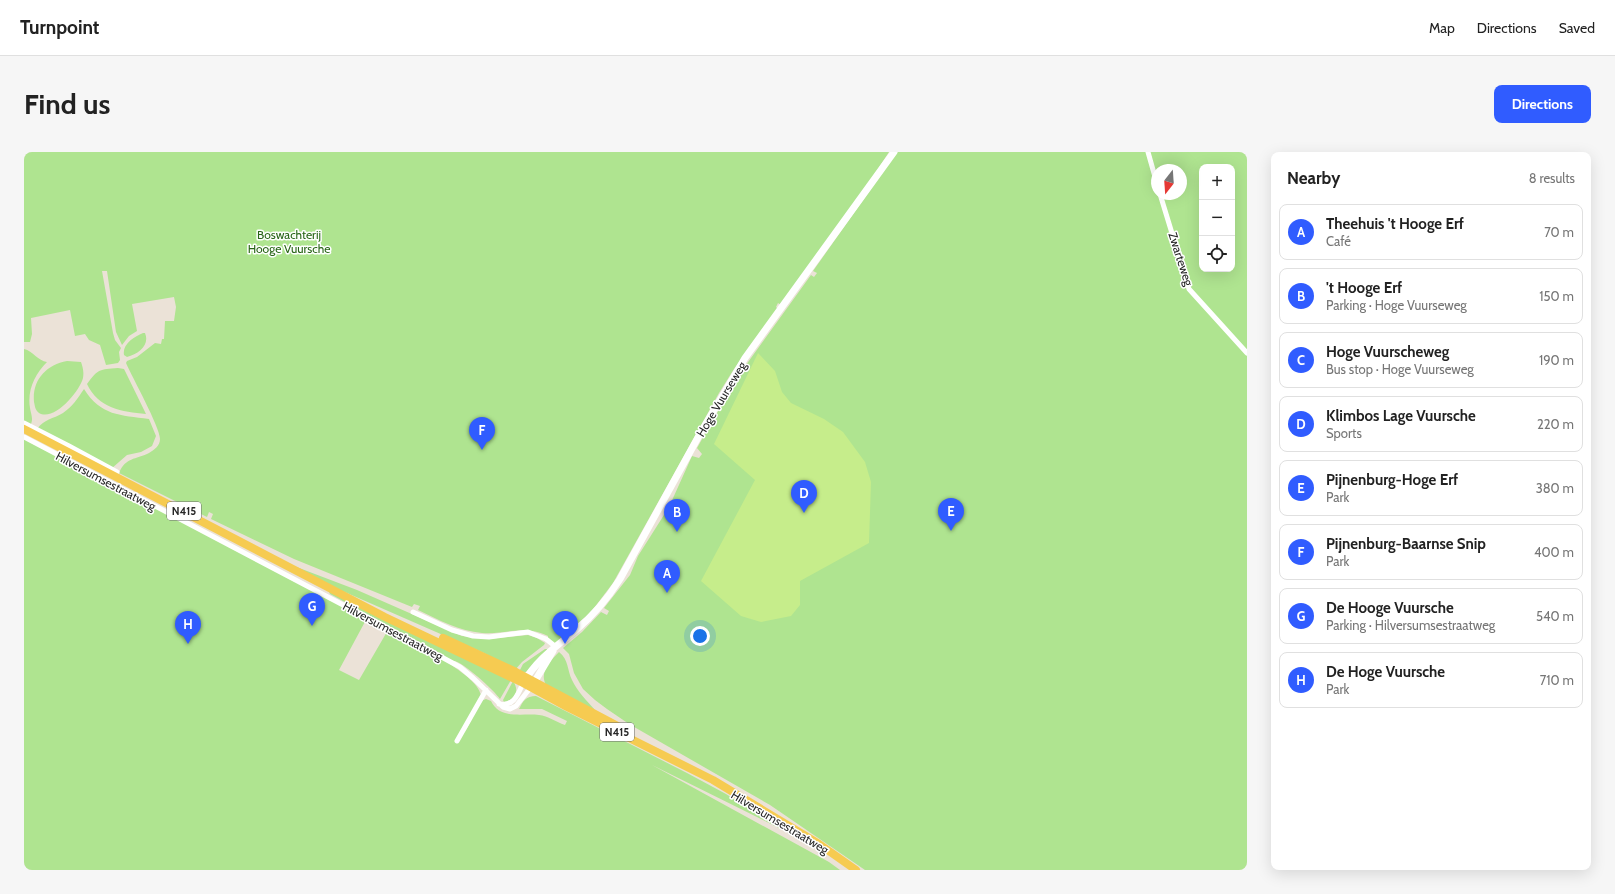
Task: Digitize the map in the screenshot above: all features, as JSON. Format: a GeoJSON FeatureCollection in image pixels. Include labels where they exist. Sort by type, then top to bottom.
{"type":"FeatureCollection","features":[{"type":"Feature","properties":{"kind":"main road","name":"Hilversumsestraatweg"},"geometry":{"type":"LineString","coordinates":[[24,429],[343,595],[486,658],[525,680],[603,718],[819,844],[856,870]]}},
{"type":"Feature","properties":{"kind":"street","name":"Hoge Vuurseweg"},"geometry":{"type":"LineString","coordinates":[[525,680],[548,652],[577,630],[597,611],[609,596],[620,579],[701,432],[745,358],[894,152]]}},
{"type":"Feature","properties":{"kind":"street"},"geometry":{"type":"LineString","coordinates":[[1148,152],[1151,164]]}},
{"type":"Feature","properties":{"kind":"street","name":"Zwarteweg"},"geometry":{"type":"LineString","coordinates":[[1162,200],[1190,289],[1247,353]]}},
{"type":"Feature","properties":{"kind":"street","name":"Hilversumsestraatweg"},"geometry":{"type":"LineString","coordinates":[[24,423],[117,472]]}},
{"type":"Feature","properties":{"kind":"street","name":"Hilversumsestraatweg"},"geometry":{"type":"LineString","coordinates":[[24,437],[423,646],[460,668],[486,690],[499,704]]}},
{"type":"Feature","properties":{"kind":"street"},"geometry":{"type":"LineString","coordinates":[[413,612],[452,630],[473,636],[489,637],[528,632],[546,639],[556,647]]}},
{"type":"Feature","properties":{"kind":"street","name":"Hoge Vuurseweg"},"geometry":{"type":"LineString","coordinates":[[533,684],[556,647]]}},
{"type":"Feature","properties":{"kind":"street"},"geometry":{"type":"LineString","coordinates":[[499,704],[509,704],[513,702],[525,680]]}},
{"type":"Feature","properties":{"kind":"street"},"geometry":{"type":"LineString","coordinates":[[499,704],[506,709],[513,708],[533,684]]}},
{"type":"Feature","properties":{"kind":"street"},"geometry":{"type":"LineString","coordinates":[[457,741],[486,690]]}},
{"type":"Feature","properties":{"kind":"green space","name":"Boswachterij Hooge Vuursche"},"geometry":{"type":"Polygon","coordinates":[[[24,152],[889,152],[781,305],[778,303],[776,307],[778,309],[734,369],[719,393],[613,583],[591,612],[554,644],[548,636],[531,631],[523,630],[482,633],[465,630],[449,624],[418,610],[420,606],[414,604],[412,607],[294,559],[211,519],[213,514],[209,512],[207,517],[119,473],[128,461],[151,452],[156,448],[160,441],[156,424],[126,363],[127,361],[137,357],[155,343],[161,344],[162,339],[164,339],[165,321],[174,321],[176,307],[174,297],[132,304],[137,331],[129,336],[122,345],[116,332],[107,271],[102,271],[113,333],[115,340],[121,348],[119,352],[120,360],[118,363],[106,365],[100,345],[89,340],[85,334],[75,336],[70,310],[31,318],[32,334],[30,342],[24,342],[24,152]]]}},
{"type":"Feature","properties":{"kind":"green space"},"geometry":{"type":"Polygon","coordinates":[[[897,152],[1247,152],[1247,870],[865,870],[770,805],[629,724],[595,700],[583,689],[574,673],[569,654],[563,648],[582,632],[601,612],[607,615],[609,611],[604,608],[630,575],[638,556],[669,507],[692,456],[699,458],[702,454],[697,448],[738,376],[811,275],[814,277],[817,273],[813,271],[897,152]]]}},
{"type":"Feature","properties":{"kind":"green space"},"geometry":{"type":"Polygon","coordinates":[[[145,333],[146,337],[145,345],[136,354],[127,357],[124,355],[127,344],[145,333]]]}},
{"type":"Feature","properties":{"kind":"green space"},"geometry":{"type":"Polygon","coordinates":[[[24,349],[41,360],[47,362],[36,377],[31,389],[29,401],[32,419],[30,426],[24,423],[24,349]]]}},
{"type":"Feature","properties":{"kind":"green space"},"geometry":{"type":"Polygon","coordinates":[[[758,353],[775,371],[782,392],[791,403],[824,419],[843,432],[865,462],[871,482],[869,543],[800,581],[800,605],[791,616],[761,622],[741,616],[701,581],[755,480],[714,444],[758,353]]]}},
{"type":"Feature","properties":{"kind":"green space"},"geometry":{"type":"Polygon","coordinates":[[[67,361],[81,362],[83,368],[83,378],[81,384],[66,404],[59,409],[45,415],[39,413],[34,402],[35,387],[38,380],[53,366],[67,361]]]}},
{"type":"Feature","properties":{"kind":"green space"},"geometry":{"type":"Polygon","coordinates":[[[118,368],[124,369],[146,414],[128,412],[104,404],[97,399],[87,384],[97,372],[118,368]]]}},
{"type":"Feature","properties":{"kind":"green space"},"geometry":{"type":"Polygon","coordinates":[[[84,389],[97,405],[112,413],[149,419],[156,436],[152,446],[141,452],[127,455],[111,469],[37,429],[46,421],[66,411],[75,402],[84,389]]]}},
{"type":"Feature","properties":{"kind":"green space"},"geometry":{"type":"Polygon","coordinates":[[[24,439],[367,618],[339,670],[359,680],[388,630],[441,658],[468,677],[477,686],[481,695],[465,732],[481,701],[486,699],[491,701],[500,711],[506,713],[542,716],[565,725],[567,721],[542,709],[519,709],[525,700],[536,696],[726,794],[783,830],[652,765],[829,862],[840,870],[24,870],[24,439]]]}},
{"type":"Feature","properties":{"kind":"green space"},"geometry":{"type":"Polygon","coordinates":[[[286,563],[357,590],[462,636],[488,639],[528,635],[545,643],[522,662],[515,670],[484,653],[331,586],[286,563]]]}},
{"type":"Feature","properties":{"kind":"green space"},"geometry":{"type":"Polygon","coordinates":[[[328,590],[511,680],[500,699],[485,683],[463,665],[330,594],[328,590]]]}},
{"type":"Feature","properties":{"kind":"green space"},"geometry":{"type":"Polygon","coordinates":[[[545,649],[547,650],[526,672],[519,672],[523,664],[545,649]]]}},
{"type":"Feature","properties":{"kind":"green space"},"geometry":{"type":"Polygon","coordinates":[[[559,652],[565,658],[574,684],[582,696],[595,710],[546,685],[544,676],[546,667],[559,652]]]}},
{"type":"Feature","properties":{"kind":"green space"},"geometry":{"type":"Polygon","coordinates":[[[513,681],[516,688],[514,697],[504,702],[503,700],[513,681]]]}},
{"type":"Feature","properties":{"kind":"place","name":"Pijnenburg-Baarnse Snip"},"geometry":{"type":"Point","coordinates":[482,450]}},
{"type":"Feature","properties":{"kind":"place","name":"Klimbos Lage Vuursche"},"geometry":{"type":"Point","coordinates":[804,513]}},
{"type":"Feature","properties":{"kind":"place","name":"Pijnenburg-Hoge Erf"},"geometry":{"type":"Point","coordinates":[951,531]}},
{"type":"Feature","properties":{"kind":"place","name":"'t Hooge Erf"},"geometry":{"type":"Point","coordinates":[677,532]}},
{"type":"Feature","properties":{"kind":"place","name":"Theehuis 't Hooge Erf"},"geometry":{"type":"Point","coordinates":[667,593]}},
{"type":"Feature","properties":{"kind":"place","name":"De Hooge Vuursche"},"geometry":{"type":"Point","coordinates":[312,626]}},
{"type":"Feature","properties":{"kind":"place","name":"De Hoge Vuursche"},"geometry":{"type":"Point","coordinates":[188,644]}},
{"type":"Feature","properties":{"kind":"place","name":"Hoge Vuurscheweg"},"geometry":{"type":"Point","coordinates":[565,644]}}]}
